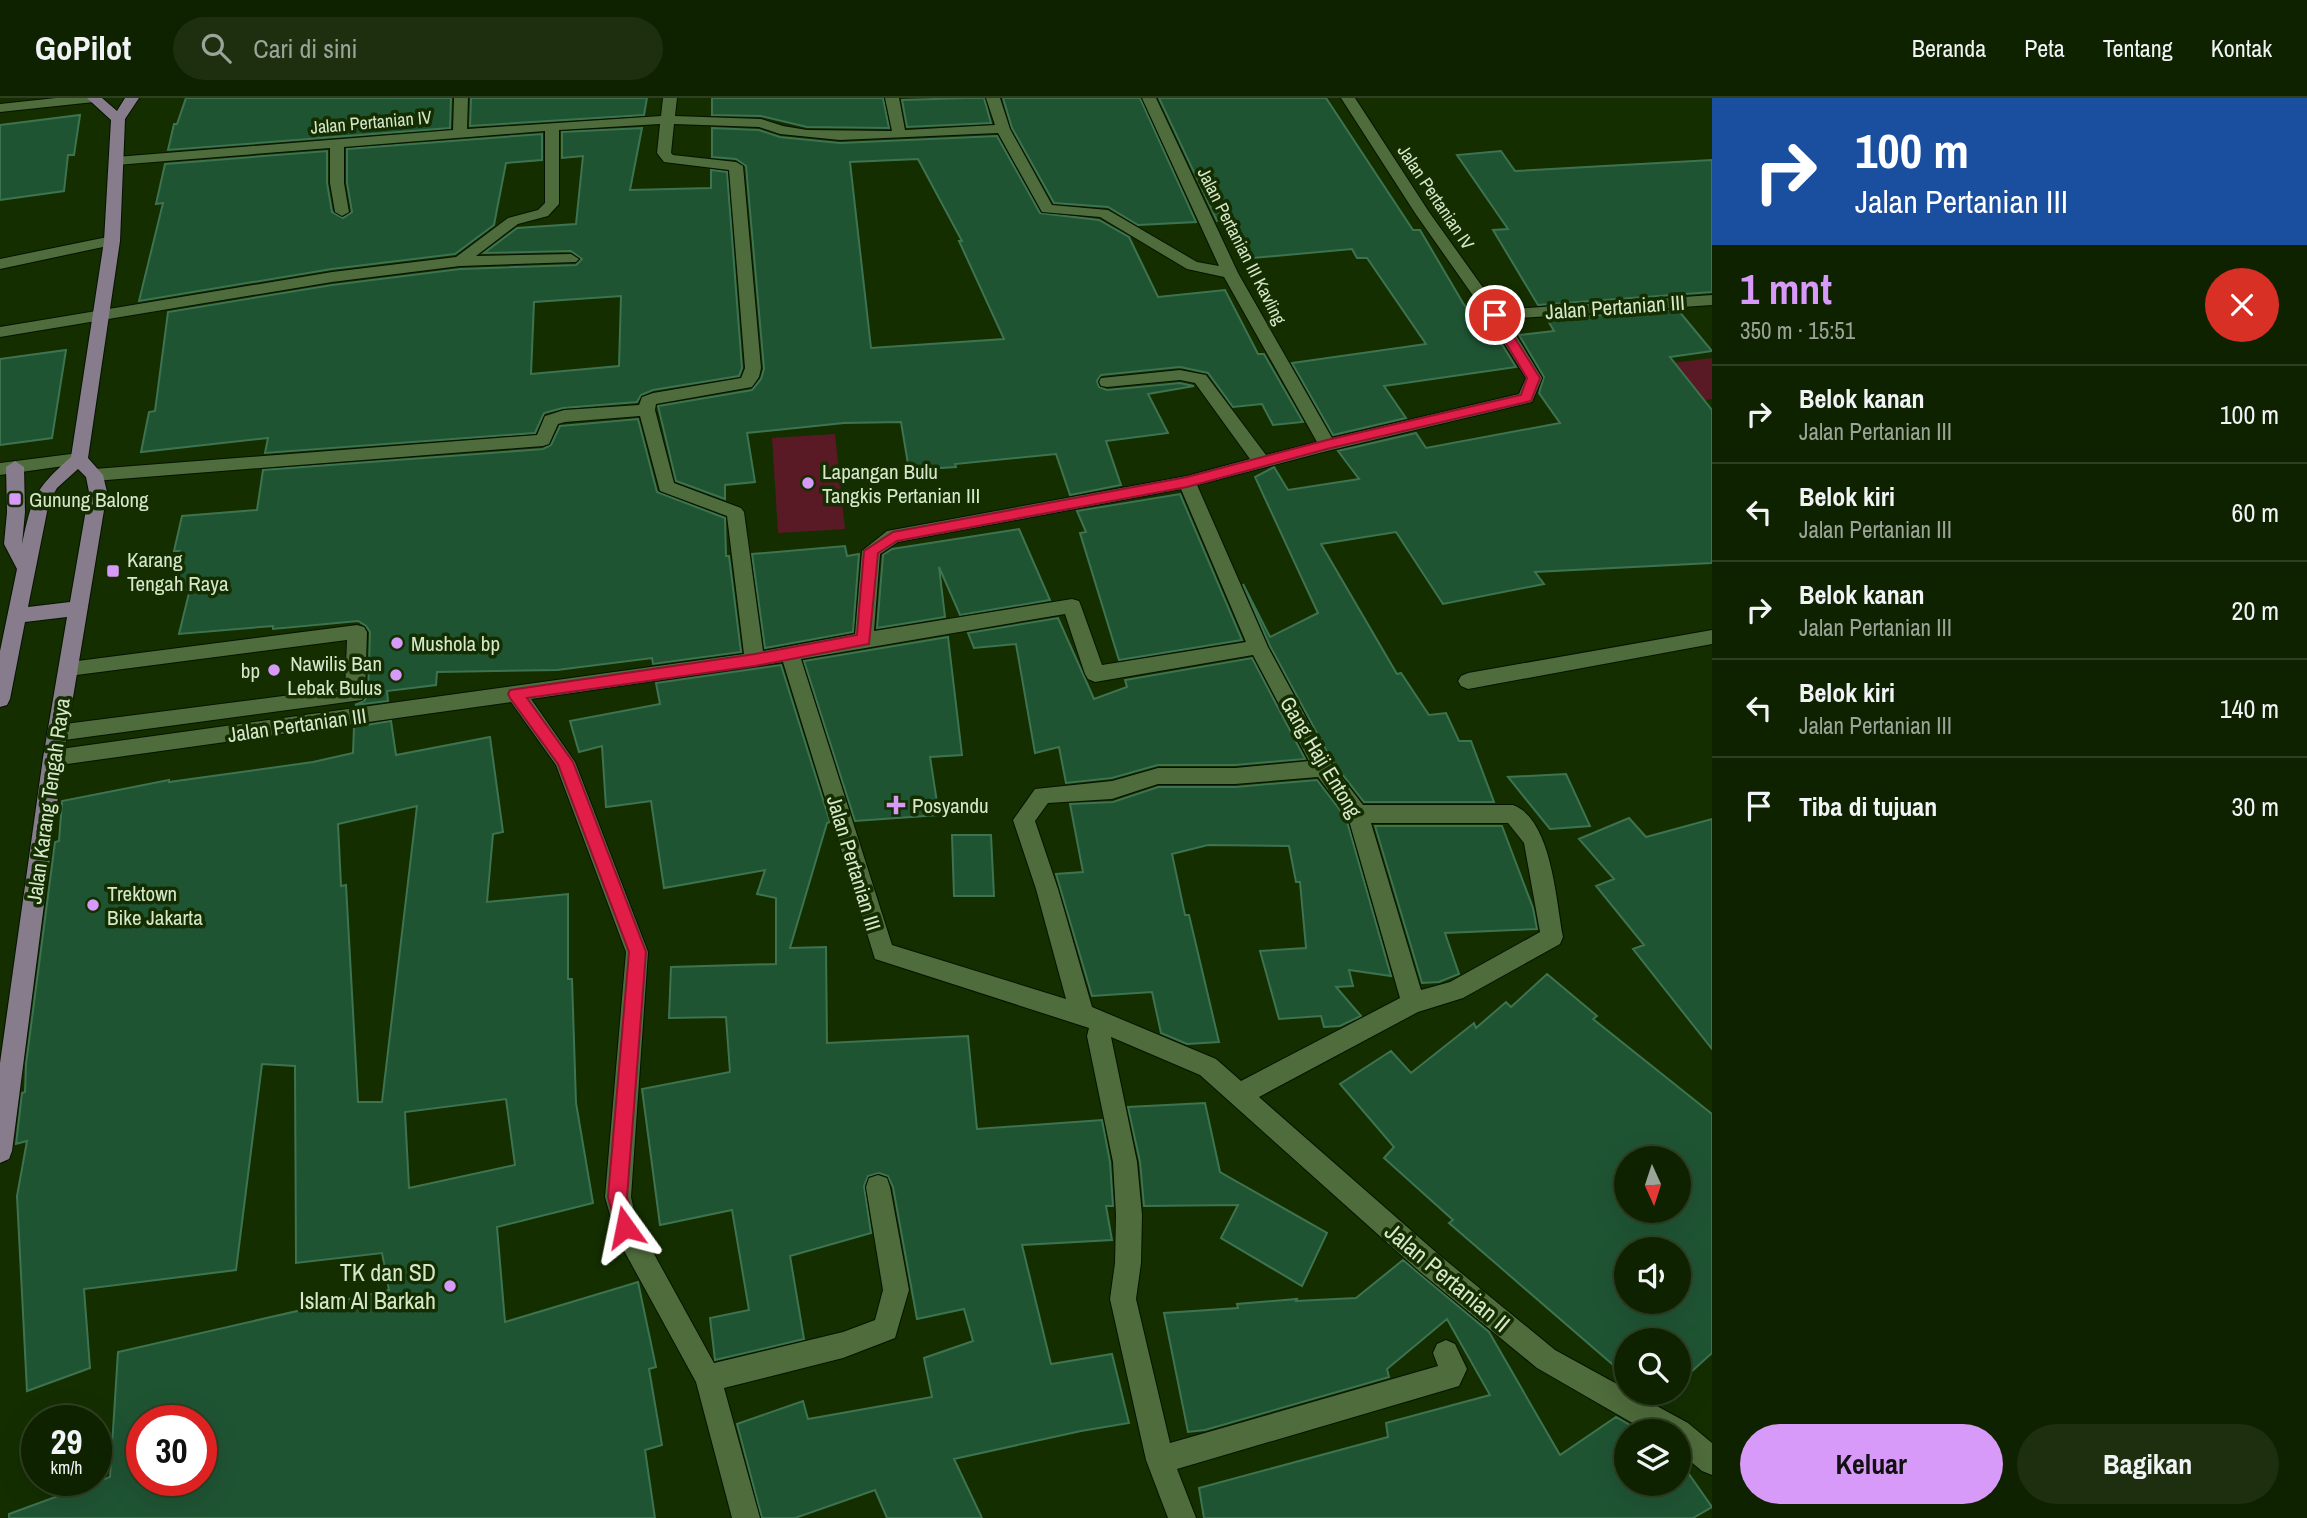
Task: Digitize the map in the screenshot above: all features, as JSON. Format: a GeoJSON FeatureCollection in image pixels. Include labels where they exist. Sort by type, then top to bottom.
{"type":"FeatureCollection","features":[{"type":"Feature","properties":{"kind":"main road"},"geometry":{"type":"LineString","coordinates":[[94,98],[117,119]]}},
{"type":"Feature","properties":{"kind":"main road"},"geometry":{"type":"LineString","coordinates":[[0,699],[40,501],[51,484],[79,459],[112,242],[117,119],[132,98]]}},
{"type":"Feature","properties":{"kind":"main road"},"geometry":{"type":"LineString","coordinates":[[79,459],[94,475]]}},
{"type":"Feature","properties":{"kind":"main road"},"geometry":{"type":"LineString","coordinates":[[7,468],[16,512],[13,544],[27,569]]}},
{"type":"Feature","properties":{"kind":"main road","name":"Jalan Karang Tengah Raya"},"geometry":{"type":"LineString","coordinates":[[0,1151],[53,758],[99,492],[94,475]]}},
{"type":"Feature","properties":{"kind":"main road"},"geometry":{"type":"LineString","coordinates":[[17,616],[80,608]]}},
{"type":"Feature","properties":{"kind":"street"},"geometry":{"type":"LineString","coordinates":[[0,108],[94,98]]}},
{"type":"Feature","properties":{"kind":"street"},"geometry":{"type":"LineString","coordinates":[[460,133],[461,98]]}},
{"type":"Feature","properties":{"kind":"street"},"geometry":{"type":"LineString","coordinates":[[670,98],[663,153],[669,159],[736,166],[753,368],[746,383],[653,399],[649,401],[647,410],[666,487],[735,512],[755,660]]}},
{"type":"Feature","properties":{"kind":"street"},"geometry":{"type":"LineString","coordinates":[[892,98],[899,133]]}},
{"type":"Feature","properties":{"kind":"street"},"geometry":{"type":"LineString","coordinates":[[993,98],[1003,129],[1046,209],[1103,214],[1192,266],[1230,273]]}},
{"type":"Feature","properties":{"kind":"street","name":"Jalan Pertanian III Kavling"},"geometry":{"type":"LineString","coordinates":[[1149,98],[1230,273],[1327,444]]}},
{"type":"Feature","properties":{"kind":"street","name":"Jalan Pertanian IV"},"geometry":{"type":"LineString","coordinates":[[1348,98],[1422,213],[1495,315]]}},
{"type":"Feature","properties":{"kind":"street","name":"Jalan Pertanian IV"},"geometry":{"type":"LineString","coordinates":[[116,161],[552,126],[666,120],[761,122],[772,130],[810,136],[1003,129]]}},
{"type":"Feature","properties":{"kind":"street"},"geometry":{"type":"LineString","coordinates":[[460,261],[513,221],[543,212],[552,204],[552,126]]}},
{"type":"Feature","properties":{"kind":"street"},"geometry":{"type":"LineString","coordinates":[[337,145],[337,183],[342,212]]}},
{"type":"Feature","properties":{"kind":"street"},"geometry":{"type":"LineString","coordinates":[[0,264],[112,242]]}},
{"type":"Feature","properties":{"kind":"street"},"geometry":{"type":"LineString","coordinates":[[0,331],[206,300],[332,277],[460,261],[571,259]]}},
{"type":"Feature","properties":{"kind":"street","name":"Jalan Pertanian III"},"geometry":{"type":"LineString","coordinates":[[1495,315],[1712,300]]}},
{"type":"Feature","properties":{"kind":"street"},"geometry":{"type":"LineString","coordinates":[[864,640],[871,551],[893,537],[1187,482],[1327,444],[1526,398],[1534,378],[1495,315]]}},
{"type":"Feature","properties":{"kind":"street"},"geometry":{"type":"LineString","coordinates":[[1107,382],[1180,375],[1199,379],[1262,463]]}},
{"type":"Feature","properties":{"kind":"street"},"geometry":{"type":"LineString","coordinates":[[94,475],[543,440],[551,420],[564,416],[647,410]]}},
{"type":"Feature","properties":{"kind":"street"},"geometry":{"type":"LineString","coordinates":[[7,468],[79,459]]}},
{"type":"Feature","properties":{"kind":"street","name":"Gang Haji Entong"},"geometry":{"type":"LineString","coordinates":[[1187,482],[1258,647],[1324,768],[1358,814],[1413,1003]]}},
{"type":"Feature","properties":{"kind":"street","name":"Jalan Pertanian III"},"geometry":{"type":"LineString","coordinates":[[53,758],[755,660],[1072,606],[1095,674],[1258,647]]}},
{"type":"Feature","properties":{"kind":"street"},"geometry":{"type":"LineString","coordinates":[[57,733],[355,695],[357,632],[69,668]]}},
{"type":"Feature","properties":{"kind":"street"},"geometry":{"type":"LineString","coordinates":[[1468,681],[1712,637]]}},
{"type":"Feature","properties":{"kind":"street","name":"Jalan Pertanian III"},"geometry":{"type":"LineString","coordinates":[[790,654],[883,952],[1091,1018]]}},
{"type":"Feature","properties":{"kind":"street"},"geometry":{"type":"LineString","coordinates":[[516,694],[565,762],[638,952],[618,1197],[625,1227],[708,1378],[746,1518]]}},
{"type":"Feature","properties":{"kind":"street"},"geometry":{"type":"LineString","coordinates":[[1182,1518],[1160,1460],[1123,1299],[1128,1263],[1129,1215],[1125,1162],[1099,1036],[1024,820],[1042,795],[1112,790],[1158,776],[1235,776],[1324,768]]}},
{"type":"Feature","properties":{"kind":"street"},"geometry":{"type":"LineString","coordinates":[[1239,1095],[1413,1003],[1455,991],[1552,937],[1534,840],[1513,814],[1358,814]]}},
{"type":"Feature","properties":{"kind":"street","name":"Jalan Pertanian II"},"geometry":{"type":"LineString","coordinates":[[1091,1018],[1208,1067],[1429,1263],[1546,1359],[1654,1419]]}},
{"type":"Feature","properties":{"kind":"street"},"geometry":{"type":"LineString","coordinates":[[708,1378],[843,1345],[886,1329],[895,1290],[878,1187]]}},
{"type":"Feature","properties":{"kind":"street"},"geometry":{"type":"LineString","coordinates":[[1160,1460],[1449,1376],[1454,1369],[1446,1353]]}},
{"type":"Feature","properties":{"kind":"street","name":"Jalan Pertanian II"},"geometry":{"type":"LineString","coordinates":[[1691,1444],[1712,1461]]}},
{"type":"Feature","properties":{"kind":"shaded area"},"geometry":{"type":"Polygon","coordinates":[[[1712,358],[1712,399],[1647,407],[1618,370],[1712,358]]]}},
{"type":"Feature","properties":{"kind":"shaded area","name":"Lapangan Bulu Tangkis Pertanian III"},"geometry":{"type":"Polygon","coordinates":[[[835,434],[845,529],[778,533],[772,438],[835,434]]]}},
{"type":"Feature","properties":{"kind":"building"},"geometry":{"type":"Polygon","coordinates":[[[186,98],[451,98],[450,128],[168,150],[174,124],[177,124],[186,98]]]}},
{"type":"Feature","properties":{"kind":"building"},"geometry":{"type":"Polygon","coordinates":[[[471,98],[647,98],[644,115],[470,126],[471,98]]]}},
{"type":"Feature","properties":{"kind":"building"},"geometry":{"type":"Polygon","coordinates":[[[712,98],[883,98],[889,128],[807,127],[761,116],[712,115],[712,98]]]}},
{"type":"Feature","properties":{"kind":"building"},"geometry":{"type":"Polygon","coordinates":[[[984,98],[991,123],[907,127],[902,100],[984,98]]]}},
{"type":"Feature","properties":{"kind":"building"},"geometry":{"type":"Polygon","coordinates":[[[1003,98],[1140,98],[1196,222],[1138,225],[1108,207],[1054,203],[1012,128],[1003,98]]]}},
{"type":"Feature","properties":{"kind":"building"},"geometry":{"type":"Polygon","coordinates":[[[1159,98],[1326,98],[1413,230],[1420,230],[1463,303],[1489,339],[1498,338],[1516,367],[1384,386],[1406,418],[1333,435],[1292,363],[1426,344],[1367,258],[1357,258],[1352,249],[1253,258],[1233,221],[1217,221],[1159,98]]]}},
{"type":"Feature","properties":{"kind":"building"},"geometry":{"type":"Polygon","coordinates":[[[80,115],[74,155],[68,155],[64,191],[0,200],[0,125],[80,115]]]}},
{"type":"Feature","properties":{"kind":"building"},"geometry":{"type":"Polygon","coordinates":[[[642,128],[630,190],[711,188],[711,170],[727,172],[742,368],[739,376],[653,390],[641,395],[637,402],[563,408],[544,413],[535,433],[265,453],[268,438],[141,452],[149,412],[155,411],[168,312],[332,285],[460,269],[576,265],[582,259],[571,251],[484,253],[517,228],[576,224],[583,156],[562,158],[562,132],[642,128]],[[621,296],[534,302],[531,374],[619,366],[621,296]]]}},
{"type":"Feature","properties":{"kind":"building"},"geometry":{"type":"Polygon","coordinates":[[[712,128],[759,130],[780,137],[840,143],[997,136],[1040,213],[1099,220],[1129,237],[1158,297],[1225,290],[1258,354],[1264,354],[1303,422],[1273,425],[1262,404],[1233,407],[1208,373],[1180,367],[1101,375],[1097,381],[1099,387],[1107,390],[1180,383],[1194,386],[1148,394],[1168,433],[1106,441],[1121,485],[1070,495],[1056,454],[955,464],[956,467],[909,470],[901,422],[844,423],[747,433],[755,482],[725,485],[725,499],[676,481],[658,406],[752,390],[761,379],[764,369],[746,166],[736,159],[712,157],[712,128]],[[918,159],[850,162],[871,348],[1004,339],[959,241],[962,241],[918,159]]]}},
{"type":"Feature","properties":{"kind":"building"},"geometry":{"type":"Polygon","coordinates":[[[542,134],[542,160],[506,163],[494,225],[455,254],[332,269],[139,301],[163,203],[156,204],[165,164],[327,151],[327,183],[332,212],[343,218],[352,212],[347,183],[347,149],[542,134]]]}},
{"type":"Feature","properties":{"kind":"building"},"geometry":{"type":"Polygon","coordinates":[[[1501,151],[1515,171],[1712,160],[1712,292],[1538,305],[1493,230],[1508,229],[1457,155],[1501,151]]]}},
{"type":"Feature","properties":{"kind":"building"},"geometry":{"type":"Polygon","coordinates":[[[1678,310],[1712,351],[1670,357],[1712,410],[1712,563],[1535,572],[1544,584],[1443,604],[1396,532],[1321,544],[1397,674],[1401,673],[1429,715],[1446,713],[1459,741],[1471,741],[1494,802],[1364,802],[1332,761],[1270,646],[1243,584],[1270,637],[1318,613],[1255,477],[1274,467],[1288,490],[1359,479],[1338,451],[1416,433],[1426,448],[1560,423],[1539,393],[1544,377],[1519,335],[1554,331],[1547,319],[1678,310]]]}},
{"type":"Feature","properties":{"kind":"building"},"geometry":{"type":"Polygon","coordinates":[[[66,350],[52,438],[0,445],[0,359],[66,350]]]}},
{"type":"Feature","properties":{"kind":"building"},"geometry":{"type":"Polygon","coordinates":[[[638,419],[657,492],[725,518],[726,556],[729,556],[741,652],[653,664],[652,658],[557,670],[437,672],[436,685],[387,691],[388,701],[355,705],[364,701],[368,695],[370,632],[358,621],[179,634],[190,589],[172,591],[180,551],[174,551],[182,516],[257,510],[263,470],[543,449],[551,445],[560,426],[638,419]]]}},
{"type":"Feature","properties":{"kind":"building"},"geometry":{"type":"Polygon","coordinates":[[[1180,494],[1242,640],[1119,660],[1080,533],[1086,532],[1077,511],[1180,494]]]}},
{"type":"Feature","properties":{"kind":"building"},"geometry":{"type":"Polygon","coordinates":[[[1019,529],[1050,600],[960,615],[939,567],[945,617],[877,628],[883,555],[892,549],[1019,529]]]}},
{"type":"Feature","properties":{"kind":"building"},"geometry":{"type":"Polygon","coordinates":[[[845,546],[847,556],[859,554],[853,632],[765,648],[752,554],[845,546]]]}},
{"type":"Feature","properties":{"kind":"building"},"geometry":{"type":"Polygon","coordinates":[[[1058,618],[1094,699],[1127,687],[1125,680],[1252,658],[1305,759],[1235,765],[1158,765],[1112,778],[1066,783],[1059,747],[1035,753],[1016,644],[974,648],[968,633],[1058,618]]]}},
{"type":"Feature","properties":{"kind":"building"},"geometry":{"type":"Polygon","coordinates":[[[948,637],[962,755],[930,757],[939,815],[855,821],[804,661],[948,637]]]}},
{"type":"Feature","properties":{"kind":"building"},"geometry":{"type":"Polygon","coordinates":[[[781,665],[830,822],[827,823],[790,948],[826,947],[827,1043],[968,1036],[977,1129],[1102,1120],[1110,1162],[1113,1206],[1106,1206],[1112,1240],[1022,1245],[1051,1364],[1112,1354],[1129,1423],[954,1459],[982,1518],[887,1518],[875,1490],[795,1518],[762,1518],[737,1424],[803,1401],[808,1419],[932,1397],[924,1358],[973,1341],[964,1309],[917,1319],[893,1187],[888,1176],[879,1173],[868,1176],[864,1186],[871,1233],[790,1256],[804,1339],[715,1360],[710,1318],[749,1310],[732,1210],[660,1225],[642,1089],[730,1072],[726,1017],[669,1018],[671,967],[776,964],[776,898],[757,894],[765,870],[664,888],[651,801],[606,807],[602,746],[579,752],[570,721],[660,704],[656,683],[781,665]]]}},
{"type":"Feature","properties":{"kind":"building"},"geometry":{"type":"Polygon","coordinates":[[[391,721],[396,755],[490,737],[503,832],[493,834],[487,902],[568,894],[568,979],[572,979],[576,1103],[593,1203],[497,1227],[505,1322],[638,1282],[656,1367],[649,1369],[662,1445],[645,1450],[655,1518],[9,1518],[9,1514],[58,1496],[112,1496],[118,1352],[389,1290],[382,1253],[296,1263],[295,1066],[262,1064],[236,1270],[84,1289],[90,1368],[27,1391],[17,1196],[27,1141],[16,1144],[22,1093],[25,1092],[26,1064],[55,842],[59,841],[62,801],[169,780],[313,762],[353,753],[354,727],[391,721]],[[417,806],[338,824],[341,886],[346,885],[358,1102],[382,1102],[417,806]],[[506,1099],[405,1112],[409,1188],[515,1165],[506,1099]]]}},
{"type":"Feature","properties":{"kind":"building"},"geometry":{"type":"Polygon","coordinates":[[[1566,774],[1590,826],[1550,829],[1508,777],[1566,774]]]}},
{"type":"Feature","properties":{"kind":"building"},"geometry":{"type":"Polygon","coordinates":[[[1317,780],[1346,818],[1391,976],[1349,970],[1353,986],[1336,987],[1361,1016],[1340,1026],[1324,1027],[1321,1016],[1279,1019],[1260,951],[1306,948],[1300,882],[1296,882],[1289,846],[1208,845],[1172,854],[1185,915],[1189,915],[1219,1042],[1187,1044],[1161,1033],[1152,992],[1092,996],[1056,874],[1083,872],[1070,804],[1113,802],[1158,787],[1235,787],[1317,780]]]}},
{"type":"Feature","properties":{"kind":"building"},"geometry":{"type":"Polygon","coordinates":[[[1629,818],[1646,837],[1712,819],[1712,1049],[1633,949],[1644,945],[1596,886],[1614,879],[1579,839],[1629,818]]]}},
{"type":"Feature","properties":{"kind":"building"},"geometry":{"type":"Polygon","coordinates":[[[1375,826],[1502,826],[1533,908],[1537,929],[1445,933],[1459,974],[1439,982],[1422,983],[1375,826]]]}},
{"type":"Feature","properties":{"kind":"building"},"geometry":{"type":"Polygon","coordinates":[[[952,835],[991,835],[994,896],[954,896],[952,835]]]}},
{"type":"Feature","properties":{"kind":"building"},"geometry":{"type":"Polygon","coordinates":[[[1547,974],[1597,1016],[1593,1019],[1712,1114],[1712,1353],[1691,1372],[1691,1328],[1614,1328],[1614,1366],[1449,1223],[1453,1220],[1384,1158],[1394,1147],[1340,1084],[1391,1051],[1411,1073],[1474,1023],[1476,1028],[1506,1002],[1511,1007],[1547,974]]]}},
{"type":"Feature","properties":{"kind":"building"},"geometry":{"type":"Polygon","coordinates":[[[1205,1103],[1220,1172],[1327,1233],[1302,1286],[1221,1238],[1238,1205],[1144,1206],[1140,1162],[1128,1107],[1205,1103]]]}},
{"type":"Feature","properties":{"kind":"building"},"geometry":{"type":"Polygon","coordinates":[[[1403,1260],[1489,1332],[1560,1455],[1616,1417],[1619,1419],[1614,1419],[1614,1496],[1691,1496],[1691,1477],[1712,1507],[1693,1518],[1204,1518],[1199,1488],[1388,1437],[1386,1423],[1490,1395],[1447,1319],[1387,1369],[1389,1377],[1205,1430],[1188,1432],[1164,1313],[1238,1308],[1237,1304],[1297,1299],[1296,1301],[1356,1298],[1403,1260]]]}},
{"type":"Feature","properties":{"kind":"place","name":"Lapangan Bulu Tangkis Pertanian III"},"geometry":{"type":"Point","coordinates":[808,483]}},
{"type":"Feature","properties":{"kind":"place","name":"Gunung Balong"},"geometry":{"type":"Point","coordinates":[15,499]}},
{"type":"Feature","properties":{"kind":"place","name":"Karang Tengah Raya"},"geometry":{"type":"Point","coordinates":[113,571]}},
{"type":"Feature","properties":{"kind":"place","name":"Mushola bp"},"geometry":{"type":"Point","coordinates":[397,643]}},
{"type":"Feature","properties":{"kind":"place","name":"bp"},"geometry":{"type":"Point","coordinates":[274,670]}},
{"type":"Feature","properties":{"kind":"place","name":"Nawilis Ban Lebak Bulus"},"geometry":{"type":"Point","coordinates":[396,675]}},
{"type":"Feature","properties":{"kind":"place","name":"Posyandu"},"geometry":{"type":"Point","coordinates":[896,805]}},
{"type":"Feature","properties":{"kind":"place","name":"Trektown Bike Jakarta"},"geometry":{"type":"Point","coordinates":[93,905]}},
{"type":"Feature","properties":{"kind":"place","name":"TK dan SD Islam Al Barkah"},"geometry":{"type":"Point","coordinates":[450,1286]}},
{"type":"Feature","properties":{"kind":"route"},"geometry":{"type":"LineString","coordinates":[[625,1227],[618,1197],[638,952],[565,762],[516,694],[755,660],[864,640],[871,551],[893,537],[1187,482],[1327,444],[1526,398],[1534,378],[1495,315]]}}]}
